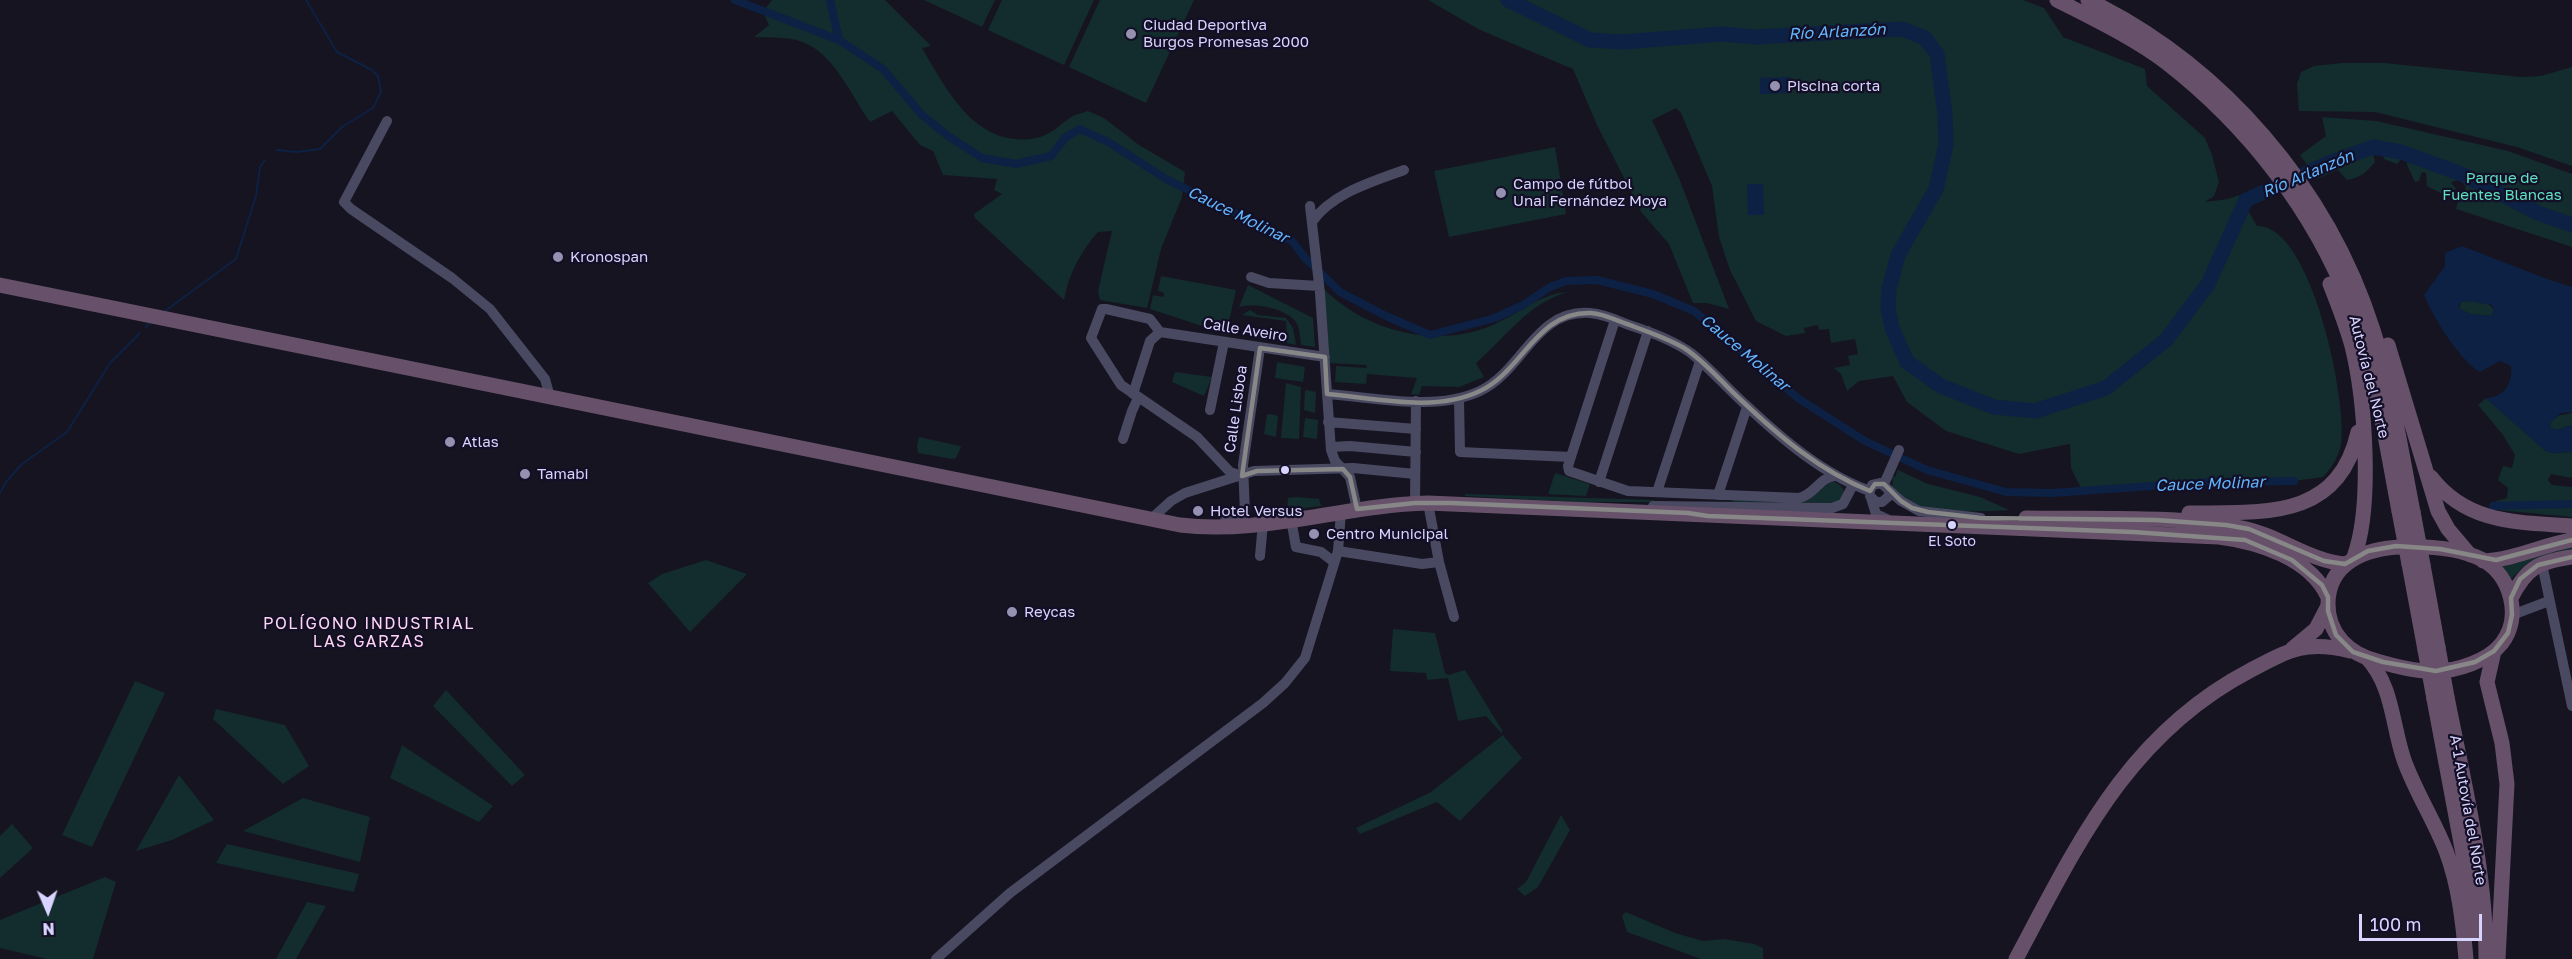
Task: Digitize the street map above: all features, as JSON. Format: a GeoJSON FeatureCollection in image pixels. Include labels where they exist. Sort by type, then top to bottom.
{"type":"FeatureCollection","features":[{"type":"Feature","properties":{"kind":"highway"},"geometry":{"type":"LineString","coordinates":[[2016,959],[2082,835],[2127,771],[2168,729],[2208,697],[2238,677],[2290,651],[2316,629],[2328,601],[2332,583],[2350,560],[2363,528],[2364,451],[2352,347],[2320,260],[2317,222],[2305,180],[2189,81],[2135,42],[2057,0]]}},
{"type":"Feature","properties":{"kind":"highway"},"geometry":{"type":"LineString","coordinates":[[2088,0],[2144,31],[2193,66],[2212,83],[2228,90],[2285,198],[2317,222],[2352,258],[2378,315],[2442,520],[2456,541],[2498,573],[2511,598],[2512,615],[2508,633],[2494,651],[2475,662],[2455,669],[2436,671],[2322,645],[2290,651]]}},
{"type":"Feature","properties":{"kind":"highway","name":"Autovía del Norte"},"geometry":{"type":"LineString","coordinates":[[2317,222],[2359,330],[2371,373],[2406,511],[2441,698]]}},
{"type":"Feature","properties":{"kind":"highway"},"geometry":{"type":"LineString","coordinates":[[0,285],[1150,520],[1201,528],[1263,523],[1349,510],[1421,503],[2133,532],[2245,540],[2292,560],[2322,585],[2336,634],[2384,681],[2396,734],[2408,770],[2447,853],[2454,878],[2466,959]]}},
{"type":"Feature","properties":{"kind":"highway"},"geometry":{"type":"LineString","coordinates":[[2100,519],[2153,514],[2272,510],[2296,506],[2312,500],[2335,481],[2347,463],[2357,438],[2360,402]]}},
{"type":"Feature","properties":{"kind":"highway"},"geometry":{"type":"LineString","coordinates":[[2422,460],[2441,490],[2468,509],[2493,518],[2572,526]]}},
{"type":"Feature","properties":{"kind":"highway"},"geometry":{"type":"LineString","coordinates":[[1688,513],[1708,510],[1771,511],[1981,518],[2181,521],[2238,527],[2278,540],[2324,561],[2350,560],[2376,549],[2412,547],[2436,548],[2477,558],[2504,560],[2572,540]]}},
{"type":"Feature","properties":{"kind":"highway"},"geometry":{"type":"LineString","coordinates":[[2511,598],[2525,574],[2542,564],[2572,557]]}},
{"type":"Feature","properties":{"kind":"highway"},"geometry":{"type":"LineString","coordinates":[[2494,651],[2487,682],[2502,743],[2507,784],[2498,959]]}},
{"type":"Feature","properties":{"kind":"highway","name":"A-1 Autovía del Norte"},"geometry":{"type":"LineString","coordinates":[[2441,698],[2473,930],[2474,959]]}},
{"type":"Feature","properties":{"kind":"highway","name":"A-1 Autovía del Norte"},"geometry":{"type":"LineString","coordinates":[[2441,698],[2478,864],[2484,910],[2486,959]]}},
{"type":"Feature","properties":{"kind":"street"},"geometry":{"type":"LineString","coordinates":[[387,121],[344,202],[452,278],[490,309],[545,379],[550,397]]}},
{"type":"Feature","properties":{"kind":"street"},"geometry":{"type":"LineString","coordinates":[[1312,222],[1331,201],[1404,170]]}},
{"type":"Feature","properties":{"kind":"street"},"geometry":{"type":"LineString","coordinates":[[936,959],[1010,893],[1263,703],[1290,677],[1305,658],[1349,510],[1350,477],[1335,461],[1331,447],[1325,357],[1310,206]]}},
{"type":"Feature","properties":{"kind":"street"},"geometry":{"type":"LineString","coordinates":[[1251,278],[1269,283],[1318,281]]}},
{"type":"Feature","properties":{"kind":"street"},"geometry":{"type":"LineString","coordinates":[[1123,439],[1132,411],[1136,396],[1149,343],[1152,337],[1160,332],[1156,324],[1147,318],[1102,309],[1091,338],[1121,385],[1136,396],[1197,438],[1230,472],[1242,476]]}},
{"type":"Feature","properties":{"kind":"street"},"geometry":{"type":"LineString","coordinates":[[1327,394],[1435,402],[1459,399],[1481,391],[1497,380],[1540,332],[1557,319],[1572,314],[1590,313],[1648,331],[1679,345],[1700,361],[1747,407],[1829,474],[1853,485],[1879,502],[1885,501],[1889,496],[1887,487],[1897,456]]}},
{"type":"Feature","properties":{"kind":"street"},"geometry":{"type":"LineString","coordinates":[[1615,320],[1568,470],[1628,491],[1802,498],[1829,474]]}},
{"type":"Feature","properties":{"kind":"street"},"geometry":{"type":"LineString","coordinates":[[1599,482],[1648,331]]}},
{"type":"Feature","properties":{"kind":"street","name":"Calle Aveiro"},"geometry":{"type":"LineString","coordinates":[[1160,332],[1325,357]]}},
{"type":"Feature","properties":{"kind":"street"},"geometry":{"type":"LineString","coordinates":[[1210,410],[1224,342]]}},
{"type":"Feature","properties":{"kind":"street","name":"Calle Lisboa"},"geometry":{"type":"LineString","coordinates":[[1225,517],[1245,514],[1242,476],[1260,348]]}},
{"type":"Feature","properties":{"kind":"street"},"geometry":{"type":"LineString","coordinates":[[1657,492],[1700,361]]}},
{"type":"Feature","properties":{"kind":"street"},"geometry":{"type":"LineString","coordinates":[[1459,399],[1460,452],[1571,457]]}},
{"type":"Feature","properties":{"kind":"street"},"geometry":{"type":"LineString","coordinates":[[1416,401],[1415,474],[1421,503],[1454,617]]}},
{"type":"Feature","properties":{"kind":"street"},"geometry":{"type":"LineString","coordinates":[[1718,495],[1747,407]]}},
{"type":"Feature","properties":{"kind":"street"},"geometry":{"type":"LineString","coordinates":[[1328,422],[1416,429]]}},
{"type":"Feature","properties":{"kind":"street"},"geometry":{"type":"LineString","coordinates":[[1331,447],[1350,446],[1416,452]]}},
{"type":"Feature","properties":{"kind":"street"},"geometry":{"type":"LineString","coordinates":[[1150,520],[1171,501],[1185,493],[1254,471],[1343,469],[1415,474]]}},
{"type":"Feature","properties":{"kind":"street"},"geometry":{"type":"LineString","coordinates":[[1931,525],[1919,521],[1885,519],[1875,514],[1870,495],[1875,484],[1887,487],[1901,501],[1919,511],[1981,518]]}},
{"type":"Feature","properties":{"kind":"street"},"geometry":{"type":"LineString","coordinates":[[1619,510],[1629,506],[1832,508],[1844,504],[1853,485]]}},
{"type":"Feature","properties":{"kind":"street"},"geometry":{"type":"LineString","coordinates":[[1291,519],[1296,547],[1320,552],[1334,562]]}},
{"type":"Feature","properties":{"kind":"street"},"geometry":{"type":"LineString","coordinates":[[1260,556],[1263,523]]}},
{"type":"Feature","properties":{"kind":"street"},"geometry":{"type":"LineString","coordinates":[[1338,551],[1422,564],[1439,562]]}},
{"type":"Feature","properties":{"kind":"street"},"geometry":{"type":"LineString","coordinates":[[2542,564],[2572,706]]}},
{"type":"Feature","properties":{"kind":"street"},"geometry":{"type":"LineString","coordinates":[[2512,615],[2548,601]]}},
{"type":"Feature","properties":{"kind":"green space"},"geometry":{"type":"Polygon","coordinates":[[[772,0],[885,0],[931,46],[922,48],[952,97],[964,112],[993,133],[1011,139],[1037,138],[1053,131],[1071,117],[1088,111],[1104,118],[1139,145],[1185,172],[1182,197],[1161,249],[1147,308],[1100,300],[1098,291],[1112,231],[1098,232],[1086,248],[1072,272],[1064,300],[975,218],[974,214],[1002,194],[994,190],[997,179],[943,175],[933,151],[920,145],[892,111],[870,122],[836,69],[819,52],[796,40],[754,37],[769,25],[763,12],[772,0]]]}},
{"type":"Feature","properties":{"kind":"green space"},"geometry":{"type":"Polygon","coordinates":[[[924,0],[995,0],[982,27],[924,0]]]}},
{"type":"Feature","properties":{"kind":"green space"},"geometry":{"type":"Polygon","coordinates":[[[1002,0],[1094,0],[1064,65],[988,30],[1002,0]]]}},
{"type":"Feature","properties":{"kind":"green space","name":"Ciudad Deportiva Burgos Promesas 2000"},"geometry":{"type":"Polygon","coordinates":[[[1100,0],[1194,0],[1146,103],[1069,67],[1100,0]]]}},
{"type":"Feature","properties":{"kind":"green space"},"geometry":{"type":"Polygon","coordinates":[[[1428,0],[2023,0],[2044,8],[2063,37],[2145,69],[2147,86],[2205,138],[2219,182],[2214,196],[2205,202],[2239,195],[2257,226],[2276,233],[2294,253],[2309,283],[2322,318],[2332,356],[2342,423],[2341,445],[2332,466],[2323,477],[2294,481],[2210,482],[2083,492],[2071,468],[2070,444],[2019,454],[1946,431],[1907,402],[1893,376],[1859,381],[1847,391],[1841,374],[1834,368],[1850,365],[1848,356],[1858,354],[1855,339],[1831,343],[1829,329],[1819,330],[1818,325],[1804,328],[1805,333],[1786,336],[1756,321],[1730,270],[1719,237],[1712,186],[1681,113],[1676,108],[1652,120],[1679,178],[1729,309],[1707,303],[1693,303],[1669,244],[1642,213],[1597,125],[1573,69],[1480,30],[1428,0]]]}},
{"type":"Feature","properties":{"kind":"green space"},"geometry":{"type":"Polygon","coordinates":[[[2384,63],[2522,77],[2541,76],[2572,67],[2572,166],[2517,147],[2375,112],[2299,111],[2297,84],[2301,72],[2314,66],[2384,63]]]}},
{"type":"Feature","properties":{"kind":"green space","name":"Parque de Fuentes Blancas"},"geometry":{"type":"Polygon","coordinates":[[[2322,117],[2376,121],[2508,151],[2572,174],[2572,247],[2456,209],[2466,187],[2460,180],[2451,182],[2456,189],[2444,195],[2427,186],[2426,173],[2422,172],[2419,181],[2415,182],[2407,160],[2402,158],[2397,164],[2384,159],[2381,151],[2373,153],[2375,162],[2366,172],[2356,178],[2347,180],[2338,170],[2317,179],[2300,155],[2326,136],[2322,117]]]}},
{"type":"Feature","properties":{"kind":"green space","name":"Campo de fútbol Unai Fernández Moya"},"geometry":{"type":"Polygon","coordinates":[[[1555,147],[1566,214],[1449,237],[1434,171],[1555,147]]]}},
{"type":"Feature","properties":{"kind":"green space"},"geometry":{"type":"Polygon","coordinates":[[[1161,276],[1236,290],[1226,335],[1221,333],[1223,326],[1208,321],[1205,327],[1150,309],[1153,295],[1164,297],[1164,293],[1158,291],[1161,276]]]}},
{"type":"Feature","properties":{"kind":"green space"},"geometry":{"type":"Polygon","coordinates":[[[1248,285],[1313,318],[1315,347],[1301,345],[1298,326],[1294,320],[1281,311],[1254,305],[1239,307],[1248,285]]]}},
{"type":"Feature","properties":{"kind":"green space"},"geometry":{"type":"Polygon","coordinates":[[[1324,289],[1342,305],[1385,327],[1432,336],[1456,335],[1479,330],[1541,299],[1568,292],[1554,297],[1529,312],[1476,363],[1484,377],[1459,387],[1422,386],[1419,395],[1411,394],[1417,378],[1367,374],[1366,384],[1335,382],[1336,366],[1367,368],[1366,365],[1330,363],[1324,289]]]}},
{"type":"Feature","properties":{"kind":"green space"},"geometry":{"type":"Polygon","coordinates":[[[2461,302],[2488,304],[2494,310],[2492,316],[2471,314],[2459,309],[2461,302]]]}},
{"type":"Feature","properties":{"kind":"green space"},"geometry":{"type":"Polygon","coordinates":[[[1250,310],[1258,315],[1286,318],[1293,328],[1296,345],[1287,343],[1286,321],[1242,315],[1250,310]]]}},
{"type":"Feature","properties":{"kind":"green space"},"geometry":{"type":"Polygon","coordinates":[[[1277,362],[1305,367],[1303,382],[1275,378],[1277,362]]]}},
{"type":"Feature","properties":{"kind":"green space"},"geometry":{"type":"Polygon","coordinates":[[[1175,372],[1212,377],[1204,396],[1172,382],[1175,372]]]}},
{"type":"Feature","properties":{"kind":"green space"},"geometry":{"type":"Polygon","coordinates":[[[1286,383],[1301,387],[1299,439],[1281,438],[1286,383]]]}},
{"type":"Feature","properties":{"kind":"green space"},"geometry":{"type":"Polygon","coordinates":[[[1305,391],[1316,392],[1315,413],[1304,410],[1305,391]]]}},
{"type":"Feature","properties":{"kind":"green space"},"geometry":{"type":"Polygon","coordinates":[[[2486,398],[2546,451],[2551,453],[2572,452],[2572,478],[2551,474],[2548,480],[2552,485],[2572,487],[2572,517],[2498,510],[2496,501],[2507,498],[2508,488],[2498,480],[2503,466],[2512,468],[2515,455],[2503,435],[2478,405],[2486,398]]]}},
{"type":"Feature","properties":{"kind":"green space"},"geometry":{"type":"Polygon","coordinates":[[[2572,412],[2572,425],[2557,430],[2551,428],[2550,423],[2557,417],[2572,412]]]}},
{"type":"Feature","properties":{"kind":"green space"},"geometry":{"type":"Polygon","coordinates":[[[1267,415],[1278,416],[1276,437],[1264,434],[1267,415]]]}},
{"type":"Feature","properties":{"kind":"green space"},"geometry":{"type":"Polygon","coordinates":[[[1305,418],[1318,420],[1317,439],[1303,437],[1305,418]]]}},
{"type":"Feature","properties":{"kind":"green space"},"geometry":{"type":"Polygon","coordinates":[[[919,437],[961,447],[956,458],[952,459],[918,453],[919,437]]]}},
{"type":"Feature","properties":{"kind":"green space"},"geometry":{"type":"Polygon","coordinates":[[[1898,470],[1928,484],[1980,497],[2009,510],[1944,511],[1920,507],[1911,503],[1893,488],[1892,476],[1895,477],[1898,470]]]}},
{"type":"Feature","properties":{"kind":"green space"},"geometry":{"type":"Polygon","coordinates":[[[1555,473],[1590,484],[1586,496],[1548,494],[1555,473]]]}},
{"type":"Feature","properties":{"kind":"green space"},"geometry":{"type":"Polygon","coordinates":[[[1832,481],[1840,485],[1845,492],[1838,503],[1733,502],[1733,499],[1799,502],[1832,481]]]}},
{"type":"Feature","properties":{"kind":"green space"},"geometry":{"type":"Polygon","coordinates":[[[1465,494],[1654,500],[1654,502],[1579,502],[1465,496],[1465,494]]]}},
{"type":"Feature","properties":{"kind":"green space"},"geometry":{"type":"Polygon","coordinates":[[[1288,498],[1319,499],[1321,506],[1287,510],[1288,498]]]}},
{"type":"Feature","properties":{"kind":"green space"},"geometry":{"type":"Polygon","coordinates":[[[2572,546],[2572,551],[2529,562],[2511,579],[2502,566],[2572,546]]]}},
{"type":"Feature","properties":{"kind":"green space"},"geometry":{"type":"Polygon","coordinates":[[[706,560],[747,574],[690,632],[648,583],[662,574],[706,560]]]}},
{"type":"Feature","properties":{"kind":"green space"},"geometry":{"type":"Polygon","coordinates":[[[1393,629],[1435,633],[1445,673],[1448,675],[1465,670],[1502,730],[1502,734],[1486,716],[1458,721],[1448,678],[1427,680],[1426,673],[1390,671],[1393,629]]]}},
{"type":"Feature","properties":{"kind":"green space"},"geometry":{"type":"Polygon","coordinates":[[[135,681],[165,693],[92,847],[62,835],[135,681]]]}},
{"type":"Feature","properties":{"kind":"green space"},"geometry":{"type":"Polygon","coordinates":[[[446,690],[525,775],[512,786],[433,706],[446,690]]]}},
{"type":"Feature","properties":{"kind":"green space"},"geometry":{"type":"Polygon","coordinates":[[[216,709],[285,725],[309,766],[283,784],[213,719],[216,709]]]}},
{"type":"Feature","properties":{"kind":"green space"},"geometry":{"type":"Polygon","coordinates":[[[1503,735],[1522,758],[1460,821],[1437,802],[1360,834],[1356,828],[1431,792],[1503,735]]]}},
{"type":"Feature","properties":{"kind":"green space"},"geometry":{"type":"Polygon","coordinates":[[[402,745],[493,806],[479,822],[390,778],[402,745]]]}},
{"type":"Feature","properties":{"kind":"green space"},"geometry":{"type":"Polygon","coordinates":[[[179,775],[214,820],[172,840],[136,851],[179,775]]]}},
{"type":"Feature","properties":{"kind":"green space"},"geometry":{"type":"Polygon","coordinates":[[[303,798],[370,817],[360,862],[243,831],[303,798]]]}},
{"type":"Feature","properties":{"kind":"green space"},"geometry":{"type":"Polygon","coordinates":[[[1561,815],[1570,830],[1538,887],[1525,896],[1517,889],[1526,882],[1561,815]]]}},
{"type":"Feature","properties":{"kind":"green space"},"geometry":{"type":"Polygon","coordinates":[[[12,824],[33,848],[0,878],[0,836],[12,824]]]}},
{"type":"Feature","properties":{"kind":"green space"},"geometry":{"type":"Polygon","coordinates":[[[227,844],[359,874],[354,892],[216,863],[227,844]]]}},
{"type":"Feature","properties":{"kind":"green space"},"geometry":{"type":"Polygon","coordinates":[[[105,877],[116,882],[93,959],[47,959],[0,948],[0,920],[105,877]]]}},
{"type":"Feature","properties":{"kind":"green space"},"geometry":{"type":"Polygon","coordinates":[[[307,902],[326,906],[296,959],[276,959],[307,902]]]}},
{"type":"Feature","properties":{"kind":"green space"},"geometry":{"type":"Polygon","coordinates":[[[1626,912],[1675,933],[1703,941],[1724,939],[1754,944],[1763,948],[1763,959],[1701,959],[1627,932],[1622,916],[1626,912]]]}},
{"type":"Feature","properties":{"kind":"water","name":"Piscina corta"},"geometry":{"type":"Polygon","coordinates":[[[1791,77],[1791,93],[1760,94],[1760,78],[1791,77]]]}},
{"type":"Feature","properties":{"kind":"water"},"geometry":{"type":"Polygon","coordinates":[[[1747,184],[1763,184],[1764,215],[1748,215],[1747,184]]]}},
{"type":"Feature","properties":{"kind":"water"},"geometry":{"type":"Polygon","coordinates":[[[2462,246],[2572,287],[2572,412],[2561,413],[2550,423],[2551,428],[2557,430],[2572,425],[2572,452],[2551,453],[2546,451],[2486,398],[2498,395],[2506,388],[2509,384],[2511,366],[2500,361],[2480,372],[2456,349],[2434,315],[2424,295],[2445,266],[2445,253],[2462,246]],[[2468,301],[2461,302],[2459,309],[2471,314],[2492,316],[2494,310],[2492,305],[2468,301]]]}},
{"type":"Feature","properties":{"kind":"waterway"},"geometry":{"type":"LineString","coordinates":[[276,150],[297,152],[320,149],[342,127],[373,108],[381,92],[378,76],[372,70],[337,52],[306,0]]}},
{"type":"Feature","properties":{"kind":"waterway","name":"Cauce Molinar"},"geometry":{"type":"LineString","coordinates":[[735,0],[839,40],[883,69],[922,115],[948,136],[982,158],[1016,164],[1051,156],[1066,137],[1080,129],[1110,143],[1166,179],[1292,241],[1305,258],[1340,292],[1386,316],[1430,335],[1495,318],[1523,305],[1550,287],[1566,281],[1597,280],[1653,294],[1694,311],[1799,399],[1865,441],[1927,470],[2006,492],[2052,493],[2210,482],[2294,481]]}},
{"type":"Feature","properties":{"kind":"waterway"},"geometry":{"type":"LineString","coordinates":[[830,0],[839,40]]}},
{"type":"Feature","properties":{"kind":"waterway","name":"Río Arlanzón"},"geometry":{"type":"LineString","coordinates":[[1508,0],[1590,40],[1623,42],[1722,34],[1755,37],[1902,29],[1925,38],[1937,54],[1945,114],[1946,144],[1936,189],[1898,255],[1889,290],[1888,308],[1892,328],[1907,362],[1941,386],[1994,407],[2035,411],[2106,388],[2166,340],[2208,284],[2246,200],[2331,162],[2373,147],[2401,152],[2464,175],[2538,213],[2572,225]]}},
{"type":"Feature","properties":{"kind":"waterway"},"geometry":{"type":"LineString","coordinates":[[165,311],[236,259],[256,196],[260,167],[265,160]]}},
{"type":"Feature","properties":{"kind":"waterway"},"geometry":{"type":"LineString","coordinates":[[146,327],[150,323]]}},
{"type":"Feature","properties":{"kind":"waterway"},"geometry":{"type":"LineString","coordinates":[[0,493],[6,482],[22,464],[67,432],[110,363],[140,333]]}},
{"type":"Feature","properties":{"kind":"waterway","name":"Cauce Molinar"},"geometry":{"type":"LineString","coordinates":[[2493,506],[2572,504]]}},
{"type":"Feature","properties":{"kind":"transit line"},"geometry":{"type":"LineString","coordinates":[[2572,540],[2496,560],[2440,549],[2396,546],[2368,551],[2345,564],[2324,561],[2249,529],[2226,525],[2156,520],[1981,518],[1928,512],[1912,508],[1901,501],[1884,484],[1875,484],[1870,491],[1817,463],[1771,427],[1707,366],[1684,348],[1606,316],[1591,313],[1572,315],[1556,322],[1543,332],[1495,382],[1480,391],[1462,398],[1443,401],[1424,403],[1384,401],[1327,394],[1325,357],[1260,348],[1242,476],[1257,471],[1343,469],[1350,477],[1357,509],[1415,503],[1451,503],[1688,513],[1708,516],[2133,532],[2245,540],[2292,560],[2322,585],[2328,597],[2328,611],[2336,635],[2353,652],[2383,662],[2436,671],[2475,662],[2494,651],[2508,633],[2512,615],[2511,598],[2520,579],[2538,565],[2572,557]]}},
{"type":"Feature","properties":{"kind":"place","name":"Ciudad Deportiva Burgos Promesas 2000"},"geometry":{"type":"Point","coordinates":[1131,34]}},
{"type":"Feature","properties":{"kind":"place","name":"Piscina corta"},"geometry":{"type":"Point","coordinates":[1775,86]}},
{"type":"Feature","properties":{"kind":"place","name":"Campo de fútbol Unai Fernández Moya"},"geometry":{"type":"Point","coordinates":[1501,193]}},
{"type":"Feature","properties":{"kind":"place","name":"Kronospan"},"geometry":{"type":"Point","coordinates":[558,257]}},
{"type":"Feature","properties":{"kind":"place","name":"Atlas"},"geometry":{"type":"Point","coordinates":[450,442]}},
{"type":"Feature","properties":{"kind":"place","name":"Tamabi"},"geometry":{"type":"Point","coordinates":[525,474]}},
{"type":"Feature","properties":{"kind":"place","name":"Hotel Versus"},"geometry":{"type":"Point","coordinates":[1198,511]}},
{"type":"Feature","properties":{"kind":"place","name":"El Soto"},"geometry":{"type":"Point","coordinates":[1952,525]}},
{"type":"Feature","properties":{"kind":"place","name":"Centro Municipal"},"geometry":{"type":"Point","coordinates":[1314,534]}},
{"type":"Feature","properties":{"kind":"place","name":"Reycas"},"geometry":{"type":"Point","coordinates":[1012,612]}},
{"type":"Feature","properties":{"kind":"district","name":"POLÍGONO INDUSTRIAL LAS GARZAS"},"geometry":{"type":"Point","coordinates":[369,633]}}]}
